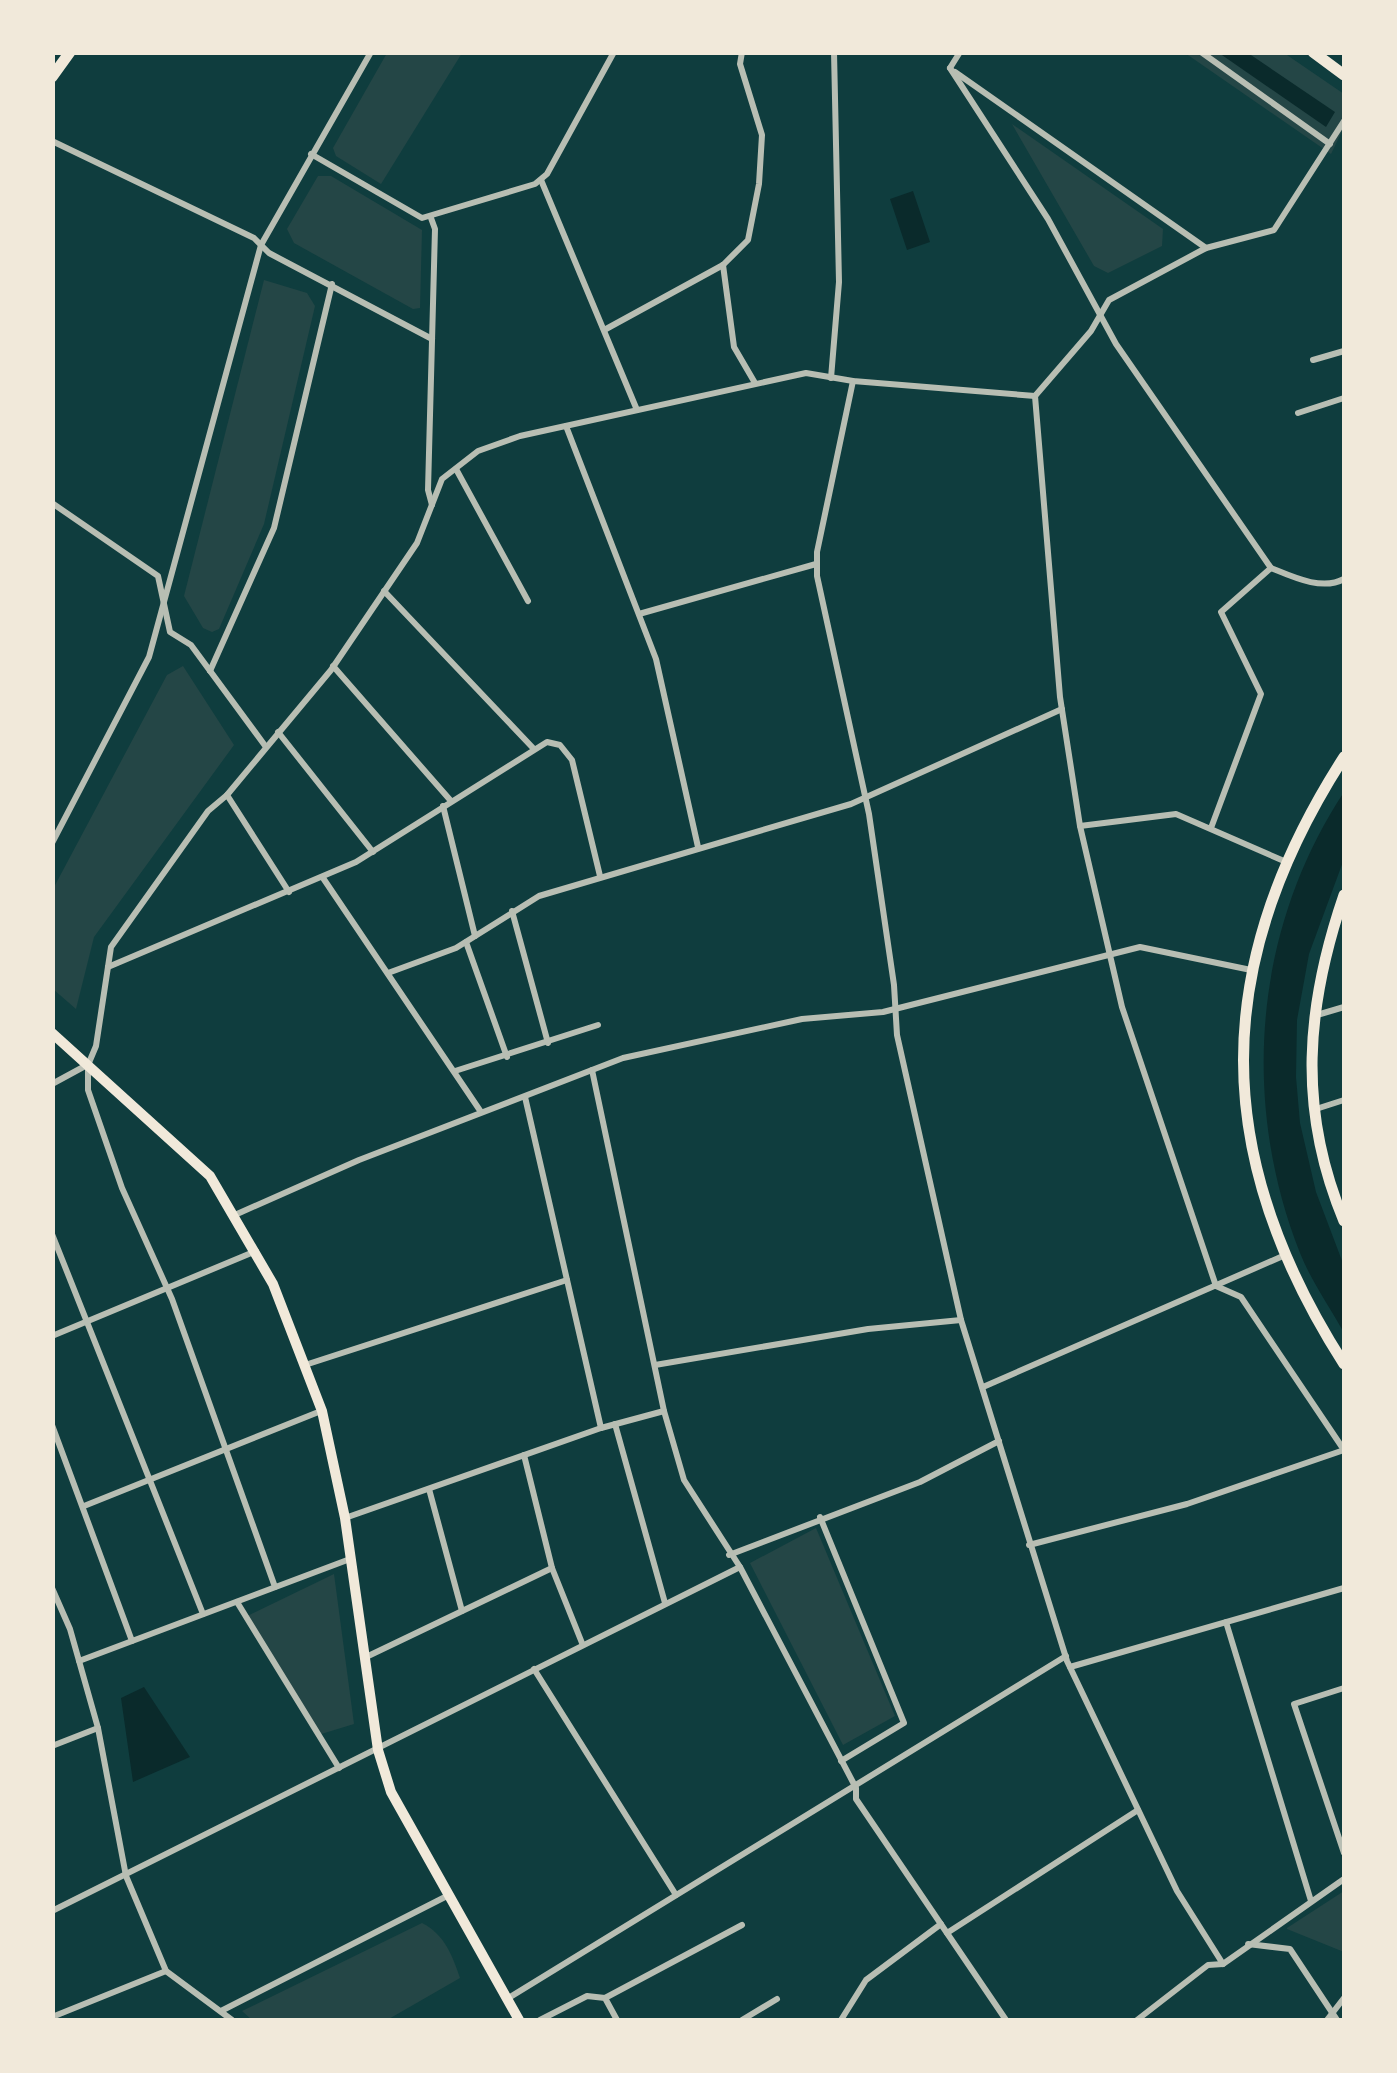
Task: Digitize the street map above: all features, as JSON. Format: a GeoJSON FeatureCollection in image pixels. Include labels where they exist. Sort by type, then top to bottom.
{"type":"FeatureCollection","features":[{"type":"Feature","properties":{"kind":"main road"},"geometry":{"type":"LineString","coordinates":[[52,77],[70,52]]}},
{"type":"Feature","properties":{"kind":"main road"},"geometry":{"type":"LineString","coordinates":[[1313,52],[1344,75]]}},
{"type":"Feature","properties":{"kind":"main road"},"geometry":{"type":"LineString","coordinates":[[1344,756],[1284,861],[1251,970],[1242,1052],[1252,1151],[1283,1256],[1344,1364]]}},
{"type":"Feature","properties":{"kind":"main road"},"geometry":{"type":"LineString","coordinates":[[1344,894],[1318,978],[1310,1044],[1315,1110],[1344,1221]]}},
{"type":"Feature","properties":{"kind":"main road"},"geometry":{"type":"LineString","coordinates":[[52,1034],[210,1176],[257,1250],[322,1410],[345,1518],[378,1750],[391,1792],[519,2020]]}},
{"type":"Feature","properties":{"kind":"street"},"geometry":{"type":"LineString","coordinates":[[52,844],[149,657],[262,245],[371,52]]}},
{"type":"Feature","properties":{"kind":"street"},"geometry":{"type":"LineString","coordinates":[[312,154],[422,218],[431,218],[541,180],[614,52]]}},
{"type":"Feature","properties":{"kind":"street"},"geometry":{"type":"LineString","coordinates":[[606,329],[724,266],[748,240],[759,184],[762,135],[740,64],[742,52]]}},
{"type":"Feature","properties":{"kind":"street"},"geometry":{"type":"LineString","coordinates":[[831,378],[839,282],[834,52]]}},
{"type":"Feature","properties":{"kind":"street"},"geometry":{"type":"LineString","coordinates":[[950,68],[960,52]]}},
{"type":"Feature","properties":{"kind":"street"},"geometry":{"type":"LineString","coordinates":[[1201,52],[1330,144]]}},
{"type":"Feature","properties":{"kind":"street"},"geometry":{"type":"LineString","coordinates":[[950,68],[1206,248]]}},
{"type":"Feature","properties":{"kind":"street"},"geometry":{"type":"LineString","coordinates":[[950,68],[1048,219],[1116,344],[1271,568],[1305,581],[1337,583],[1344,579]]}},
{"type":"Feature","properties":{"kind":"street"},"geometry":{"type":"LineString","coordinates":[[1030,1545],[1187,1504],[1344,1450],[1241,1297],[1216,1286],[1109,956],[1080,826],[1062,709],[1035,396],[1108,300],[1206,248],[1274,230],[1344,122]]}},
{"type":"Feature","properties":{"kind":"street"},"geometry":{"type":"LineString","coordinates":[[52,141],[262,245],[432,338]]}},
{"type":"Feature","properties":{"kind":"street"},"geometry":{"type":"LineString","coordinates":[[541,180],[637,410]]}},
{"type":"Feature","properties":{"kind":"street"},"geometry":{"type":"LineString","coordinates":[[431,218],[435,229],[428,490],[432,506]]}},
{"type":"Feature","properties":{"kind":"street"},"geometry":{"type":"LineString","coordinates":[[724,266],[734,347],[755,382]]}},
{"type":"Feature","properties":{"kind":"street"},"geometry":{"type":"LineString","coordinates":[[210,671],[274,528],[332,284]]}},
{"type":"Feature","properties":{"kind":"street"},"geometry":{"type":"LineString","coordinates":[[1314,360],[1344,351]]}},
{"type":"Feature","properties":{"kind":"street"},"geometry":{"type":"LineString","coordinates":[[275,1587],[168,1288],[98,1124],[88,1090],[88,1065],[96,1046],[111,947],[208,811],[227,795],[333,666],[417,543],[442,479],[478,451],[566,426],[806,373],[852,382],[1035,396]]}},
{"type":"Feature","properties":{"kind":"street"},"geometry":{"type":"LineString","coordinates":[[852,382],[816,564],[866,798],[895,1008],[937,1224],[961,1320],[1066,1656],[1177,1891],[1223,1964]]}},
{"type":"Feature","properties":{"kind":"street"},"geometry":{"type":"LineString","coordinates":[[1298,413],[1344,398]]}},
{"type":"Feature","properties":{"kind":"street"},"geometry":{"type":"LineString","coordinates":[[566,426],[656,659],[698,847]]}},
{"type":"Feature","properties":{"kind":"street"},"geometry":{"type":"LineString","coordinates":[[456,469],[528,601]]}},
{"type":"Feature","properties":{"kind":"street"},"geometry":{"type":"LineString","coordinates":[[52,503],[158,576],[170,632],[191,645],[266,747]]}},
{"type":"Feature","properties":{"kind":"street"},"geometry":{"type":"LineString","coordinates":[[638,614],[816,564]]}},
{"type":"Feature","properties":{"kind":"street"},"geometry":{"type":"LineString","coordinates":[[1212,828],[1261,694],[1221,612],[1271,568]]}},
{"type":"Feature","properties":{"kind":"street"},"geometry":{"type":"LineString","coordinates":[[384,591],[533,748]]}},
{"type":"Feature","properties":{"kind":"street"},"geometry":{"type":"LineString","coordinates":[[333,666],[451,801]]}},
{"type":"Feature","properties":{"kind":"street"},"geometry":{"type":"LineString","coordinates":[[388,973],[466,942],[539,896],[866,798],[1062,709]]}},
{"type":"Feature","properties":{"kind":"street"},"geometry":{"type":"LineString","coordinates":[[278,732],[373,852]]}},
{"type":"Feature","properties":{"kind":"street"},"geometry":{"type":"LineString","coordinates":[[106,968],[323,878],[373,852],[547,742],[560,746],[572,760],[600,876]]}},
{"type":"Feature","properties":{"kind":"street"},"geometry":{"type":"LineString","coordinates":[[227,795],[289,892]]}},
{"type":"Feature","properties":{"kind":"street"},"geometry":{"type":"LineString","coordinates":[[443,806],[475,936]]}},
{"type":"Feature","properties":{"kind":"street"},"geometry":{"type":"LineString","coordinates":[[1080,826],[1176,814],[1284,861]]}},
{"type":"Feature","properties":{"kind":"street"},"geometry":{"type":"LineString","coordinates":[[323,878],[481,1112]]}},
{"type":"Feature","properties":{"kind":"street"},"geometry":{"type":"LineString","coordinates":[[512,911],[548,1043]]}},
{"type":"Feature","properties":{"kind":"street"},"geometry":{"type":"LineString","coordinates":[[466,942],[507,1057]]}},
{"type":"Feature","properties":{"kind":"street"},"geometry":{"type":"LineString","coordinates":[[237,1214],[481,1112],[623,1058],[802,1020],[895,1008],[1140,946],[1251,970]]}},
{"type":"Feature","properties":{"kind":"street"},"geometry":{"type":"LineString","coordinates":[[1312,1017],[1344,1007]]}},
{"type":"Feature","properties":{"kind":"street"},"geometry":{"type":"LineString","coordinates":[[456,1071],[598,1025]]}},
{"type":"Feature","properties":{"kind":"street"},"geometry":{"type":"LineString","coordinates":[[52,1084],[88,1065]]}},
{"type":"Feature","properties":{"kind":"street"},"geometry":{"type":"LineString","coordinates":[[592,1070],[664,1411],[684,1480],[740,1567],[856,1788],[856,1798],[1006,2020]]}},
{"type":"Feature","properties":{"kind":"street"},"geometry":{"type":"LineString","coordinates":[[525,1097],[600,1428]]}},
{"type":"Feature","properties":{"kind":"street"},"geometry":{"type":"LineString","coordinates":[[1315,1110],[1344,1100]]}},
{"type":"Feature","properties":{"kind":"street"},"geometry":{"type":"LineString","coordinates":[[52,1234],[90,1320],[203,1614]]}},
{"type":"Feature","properties":{"kind":"street"},"geometry":{"type":"LineString","coordinates":[[52,1336],[257,1250]]}},
{"type":"Feature","properties":{"kind":"street"},"geometry":{"type":"LineString","coordinates":[[983,1387],[1283,1256]]}},
{"type":"Feature","properties":{"kind":"street"},"geometry":{"type":"LineString","coordinates":[[306,1366],[567,1280]]}},
{"type":"Feature","properties":{"kind":"street"},"geometry":{"type":"LineString","coordinates":[[655,1365],[868,1329],[961,1320]]}},
{"type":"Feature","properties":{"kind":"street"},"geometry":{"type":"LineString","coordinates":[[84,1506],[322,1410]]}},
{"type":"Feature","properties":{"kind":"street"},"geometry":{"type":"LineString","coordinates":[[345,1518],[600,1428],[664,1411]]}},
{"type":"Feature","properties":{"kind":"street"},"geometry":{"type":"LineString","coordinates":[[615,1424],[664,1602]]}},
{"type":"Feature","properties":{"kind":"street"},"geometry":{"type":"LineString","coordinates":[[52,1425],[132,1640]]}},
{"type":"Feature","properties":{"kind":"street"},"geometry":{"type":"LineString","coordinates":[[729,1555],[820,1517],[920,1482],[999,1441]]}},
{"type":"Feature","properties":{"kind":"street"},"geometry":{"type":"LineString","coordinates":[[524,1455],[552,1568],[582,1643]]}},
{"type":"Feature","properties":{"kind":"street"},"geometry":{"type":"LineString","coordinates":[[429,1489],[462,1611]]}},
{"type":"Feature","properties":{"kind":"street"},"geometry":{"type":"LineString","coordinates":[[820,1517],[904,1723],[841,1761]]}},
{"type":"Feature","properties":{"kind":"street"},"geometry":{"type":"LineString","coordinates":[[80,1661],[351,1559]]}},
{"type":"Feature","properties":{"kind":"street"},"geometry":{"type":"LineString","coordinates":[[52,1911],[740,1567]]}},
{"type":"Feature","properties":{"kind":"street"},"geometry":{"type":"LineString","coordinates":[[364,1658],[552,1568]]}},
{"type":"Feature","properties":{"kind":"street"},"geometry":{"type":"LineString","coordinates":[[52,1588],[80,1661],[98,1728],[126,1876],[166,1971],[232,2020]]}},
{"type":"Feature","properties":{"kind":"street"},"geometry":{"type":"LineString","coordinates":[[1070,1666],[1344,1590]]}},
{"type":"Feature","properties":{"kind":"street"},"geometry":{"type":"LineString","coordinates":[[236,1602],[339,1768]]}},
{"type":"Feature","properties":{"kind":"street"},"geometry":{"type":"LineString","coordinates":[[1226,1622],[1311,1901]]}},
{"type":"Feature","properties":{"kind":"street"},"geometry":{"type":"LineString","coordinates":[[506,1999],[1066,1656]]}},
{"type":"Feature","properties":{"kind":"street"},"geometry":{"type":"LineString","coordinates":[[534,1669],[676,1895]]}},
{"type":"Feature","properties":{"kind":"street"},"geometry":{"type":"LineString","coordinates":[[1344,1688],[1294,1704],[1344,1854]]}},
{"type":"Feature","properties":{"kind":"street"},"geometry":{"type":"LineString","coordinates":[[52,1746],[98,1728]]}},
{"type":"Feature","properties":{"kind":"street"},"geometry":{"type":"LineString","coordinates":[[947,1933],[1138,1810]]}},
{"type":"Feature","properties":{"kind":"street"},"geometry":{"type":"LineString","coordinates":[[1137,2020],[1208,1965],[1223,1964],[1344,1878]]}},
{"type":"Feature","properties":{"kind":"street"},"geometry":{"type":"LineString","coordinates":[[221,2011],[447,1896]]}},
{"type":"Feature","properties":{"kind":"street"},"geometry":{"type":"LineString","coordinates":[[841,2020],[866,1980],[941,1924]]}},
{"type":"Feature","properties":{"kind":"street"},"geometry":{"type":"LineString","coordinates":[[540,2020],[587,1996],[605,1998],[742,1925]]}},
{"type":"Feature","properties":{"kind":"street"},"geometry":{"type":"LineString","coordinates":[[1246,1944],[1290,1950],[1338,2020]]}},
{"type":"Feature","properties":{"kind":"street"},"geometry":{"type":"LineString","coordinates":[[52,2017],[166,1971]]}},
{"type":"Feature","properties":{"kind":"street"},"geometry":{"type":"LineString","coordinates":[[605,1998],[617,2020]]}},
{"type":"Feature","properties":{"kind":"street"},"geometry":{"type":"LineString","coordinates":[[1328,2020],[1344,1998]]}},
{"type":"Feature","properties":{"kind":"street"},"geometry":{"type":"LineString","coordinates":[[742,2020],[777,1999]]}},
{"type":"Feature","properties":{"kind":"shaded area"},"geometry":{"type":"Polygon","coordinates":[[[387,53],[462,53],[381,184],[336,156],[333,148],[387,53]]]}},
{"type":"Feature","properties":{"kind":"shaded area"},"geometry":{"type":"Polygon","coordinates":[[[1185,53],[1284,53],[1344,94],[1344,127],[1331,154],[1185,53]]]}},
{"type":"Feature","properties":{"kind":"shaded area"},"geometry":{"type":"Polygon","coordinates":[[[1219,53],[1248,53],[1335,112],[1326,127],[1219,53]]]}},
{"type":"Feature","properties":{"kind":"shaded area"},"geometry":{"type":"Polygon","coordinates":[[[1012,124],[1163,229],[1162,246],[1108,273],[1094,266],[1012,124]]]}},
{"type":"Feature","properties":{"kind":"shaded area"},"geometry":{"type":"Polygon","coordinates":[[[318,176],[331,176],[422,230],[420,308],[413,309],[294,243],[287,229],[318,176]]]}},
{"type":"Feature","properties":{"kind":"shaded area"},"geometry":{"type":"Polygon","coordinates":[[[913,191],[930,242],[907,250],[890,199],[913,191]]]}},
{"type":"Feature","properties":{"kind":"shaded area"},"geometry":{"type":"Polygon","coordinates":[[[264,280],[307,293],[315,306],[264,524],[219,629],[212,632],[203,628],[184,596],[264,280]]]}},
{"type":"Feature","properties":{"kind":"shaded area"},"geometry":{"type":"Polygon","coordinates":[[[183,666],[234,745],[94,937],[76,1009],[53,989],[53,889],[167,675],[183,666]]]}},
{"type":"Feature","properties":{"kind":"shaded area"},"geometry":{"type":"Polygon","coordinates":[[[1344,792],[1344,859],[1309,954],[1297,1020],[1296,1077],[1300,1123],[1316,1192],[1344,1266],[1344,1333],[1304,1263],[1281,1195],[1269,1136],[1264,1076],[1266,1016],[1275,958],[1291,900],[1314,845],[1344,792]]]}},
{"type":"Feature","properties":{"kind":"shaded area"},"geometry":{"type":"Polygon","coordinates":[[[816,1528],[895,1716],[843,1745],[750,1563],[816,1528]]]}},
{"type":"Feature","properties":{"kind":"shaded area"},"geometry":{"type":"Polygon","coordinates":[[[334,1574],[354,1724],[318,1735],[245,1617],[334,1574]]]}},
{"type":"Feature","properties":{"kind":"shaded area"},"geometry":{"type":"Polygon","coordinates":[[[144,1687],[190,1757],[133,1782],[121,1698],[144,1687]]]}},
{"type":"Feature","properties":{"kind":"shaded area"},"geometry":{"type":"Polygon","coordinates":[[[1344,1891],[1344,1952],[1287,1929],[1287,1928],[1344,1891]]]}},
{"type":"Feature","properties":{"kind":"shaded area"},"geometry":{"type":"Polygon","coordinates":[[[422,1923],[442,1940],[460,1978],[387,2020],[252,2020],[242,2011],[422,1923]]]}}]}
